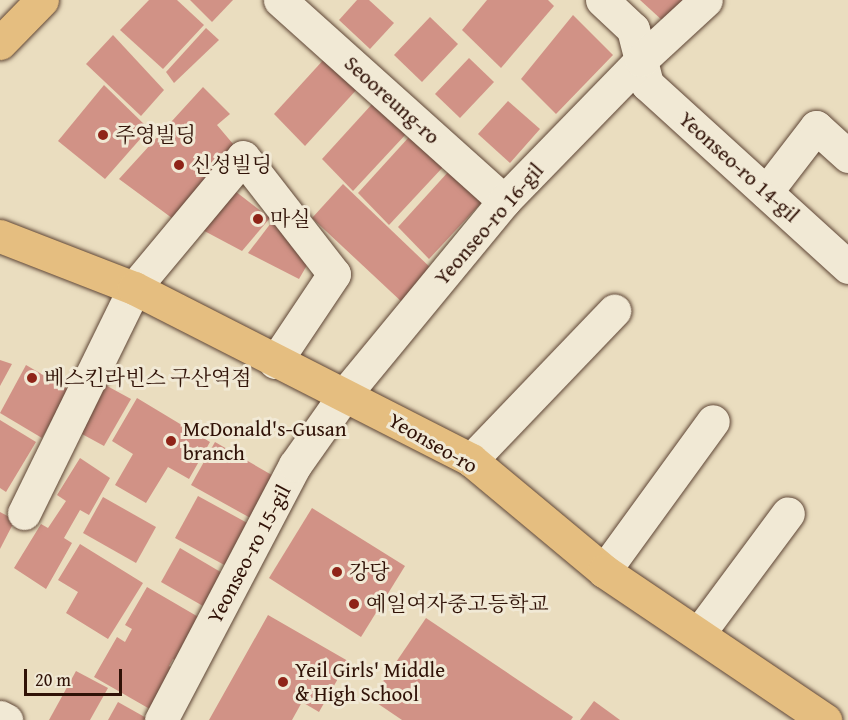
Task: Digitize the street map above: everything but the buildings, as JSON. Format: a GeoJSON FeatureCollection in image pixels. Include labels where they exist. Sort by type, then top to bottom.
{"type":"FeatureCollection","features":[{"type":"Feature","properties":{"kind":"main road"},"geometry":{"type":"LineString","coordinates":[[0,43],[42,0]]}},
{"type":"Feature","properties":{"kind":"main road","name":"Yeonseo-ro"},"geometry":{"type":"LineString","coordinates":[[0,236],[134,288],[275,362],[345,394],[471,460],[604,571],[825,720]]}},
{"type":"Feature","properties":{"kind":"street","name":"Seooreung-ro"},"geometry":{"type":"LineString","coordinates":[[280,0],[504,201]]}},
{"type":"Feature","properties":{"kind":"street"},"geometry":{"type":"LineString","coordinates":[[602,0],[633,29],[641,60]]}},
{"type":"Feature","properties":{"kind":"street","name":"Yeonseo-ro 16-gil"},"geometry":{"type":"LineString","coordinates":[[345,394],[504,201],[641,60],[706,0]]}},
{"type":"Feature","properties":{"kind":"street","name":"Yeonseo-ro 14-gil"},"geometry":{"type":"LineString","coordinates":[[641,60],[647,84],[848,267]]}},
{"type":"Feature","properties":{"kind":"street"},"geometry":{"type":"LineString","coordinates":[[766,192],[816,127],[848,156]]}},
{"type":"Feature","properties":{"kind":"street"},"geometry":{"type":"LineString","coordinates":[[24,513],[134,288],[243,157],[334,274],[275,362]]}},
{"type":"Feature","properties":{"kind":"street"},"geometry":{"type":"LineString","coordinates":[[471,460],[614,311]]}},
{"type":"Feature","properties":{"kind":"street","name":"Yeonseo-ro 15-gil"},"geometry":{"type":"LineString","coordinates":[[161,720],[295,465],[345,394]]}},
{"type":"Feature","properties":{"kind":"street"},"geometry":{"type":"LineString","coordinates":[[604,571],[713,421]]}},
{"type":"Feature","properties":{"kind":"street"},"geometry":{"type":"LineString","coordinates":[[699,633],[788,513]]}},
{"type":"Feature","properties":{"kind":"street"},"geometry":{"type":"LineString","coordinates":[[0,717],[6,720]]}},
{"type":"Feature","properties":{"kind":"place","name":"주영빌딩"},"geometry":{"type":"Point","coordinates":[103,135]}},
{"type":"Feature","properties":{"kind":"place","name":"신성빌딩"},"geometry":{"type":"Point","coordinates":[179,165]}},
{"type":"Feature","properties":{"kind":"place","name":"마실"},"geometry":{"type":"Point","coordinates":[258,219]}},
{"type":"Feature","properties":{"kind":"place","name":"베스킨라빈스 구산역점"},"geometry":{"type":"Point","coordinates":[32,378]}},
{"type":"Feature","properties":{"kind":"place","name":"McDonald's-Gusan branch"},"geometry":{"type":"Point","coordinates":[171,441]}},
{"type":"Feature","properties":{"kind":"place","name":"강당"},"geometry":{"type":"Point","coordinates":[337,572]}},
{"type":"Feature","properties":{"kind":"place","name":"예일여자중고등학교"},"geometry":{"type":"Point","coordinates":[354,604]}},
{"type":"Feature","properties":{"kind":"place","name":"Yeil Girls' Middle & High School"},"geometry":{"type":"Point","coordinates":[283,682]}}]}
